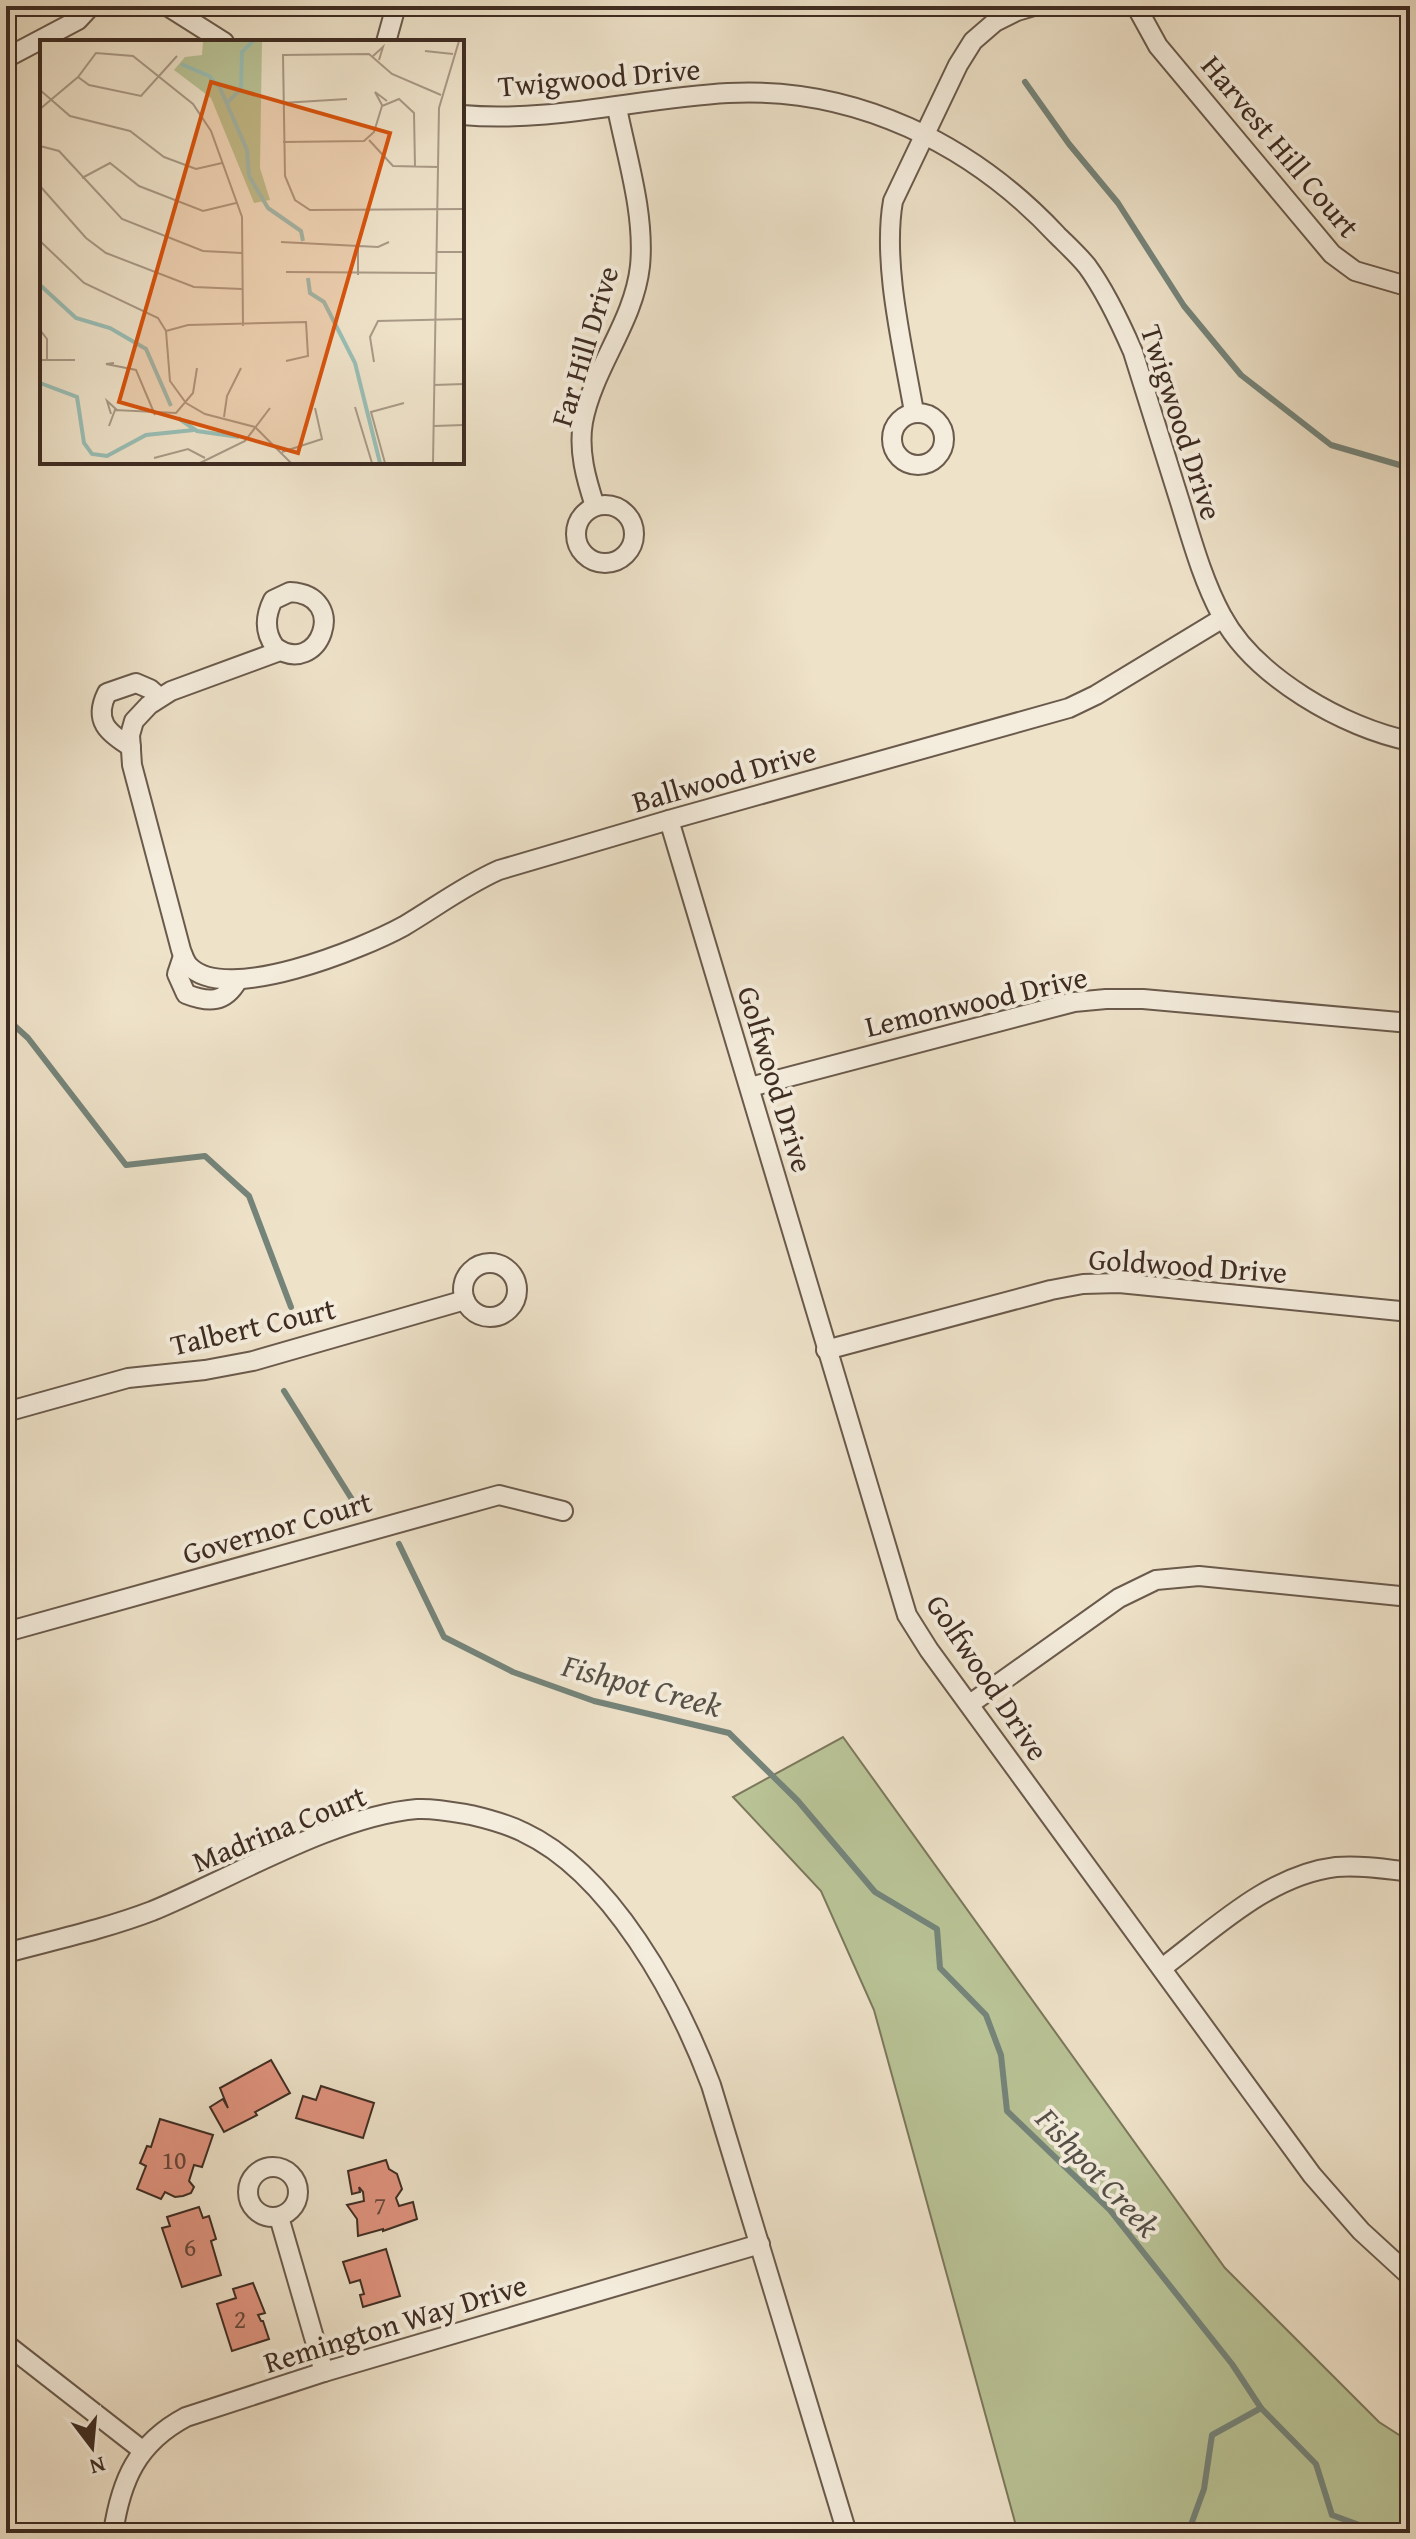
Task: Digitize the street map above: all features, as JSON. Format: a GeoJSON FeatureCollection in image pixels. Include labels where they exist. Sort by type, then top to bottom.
{"type":"FeatureCollection","features":[{"type":"Feature","properties":{"kind":"street"},"geometry":{"type":"LineString","coordinates":[[40,40],[78,20],[91,6]]}},
{"type":"Feature","properties":{"kind":"street"},"geometry":{"type":"LineString","coordinates":[[167,6],[221,40]]}},
{"type":"Feature","properties":{"kind":"street"},"geometry":{"type":"LineString","coordinates":[[387,40],[396,6]]}},
{"type":"Feature","properties":{"kind":"street"},"geometry":{"type":"LineString","coordinates":[[914,412],[898,315],[890,221],[893,201],[958,65],[973,41],[995,22],[1034,6]]}},
{"type":"Feature","properties":{"kind":"street","name":"Harvest Hill Court"},"geometry":{"type":"LineString","coordinates":[[1136,6],[1158,46],[1332,254],[1355,271],[1410,287]]}},
{"type":"Feature","properties":{"kind":"street"},"geometry":{"type":"LineString","coordinates":[[6,58],[40,40]]}},
{"type":"Feature","properties":{"kind":"street","name":"Twigwood Drive"},"geometry":{"type":"LineString","coordinates":[[464,115],[566,114],[726,93],[806,96],[851,107],[924,133],[983,168],[1038,215],[1086,265],[1103,293],[1133,352],[1200,565],[1223,618],[1270,671],[1306,699],[1364,728],[1410,741]]}},
{"type":"Feature","properties":{"kind":"street","name":"Far Hill Drive"},"geometry":{"type":"LineString","coordinates":[[595,506],[583,466],[583,422],[630,309],[640,268],[637,210],[617,108]]}},
{"type":"Feature","properties":{"kind":"street","name":"Ballwood Drive"},"geometry":{"type":"LineString","coordinates":[[280,651],[159,697],[134,721],[130,735],[132,765],[183,956],[188,965],[198,972],[217,979],[238,980],[288,971],[352,949],[402,927],[473,882],[499,870],[1069,708],[1223,618]]}},
{"type":"Feature","properties":{"kind":"street"},"geometry":{"type":"LineString","coordinates":[[131,747],[112,736],[102,721],[101,704],[107,693],[136,683],[159,697]]}},
{"type":"Feature","properties":{"kind":"street","name":"Golfwood Drive"},"geometry":{"type":"LineString","coordinates":[[669,820],[907,1615],[1312,2175],[1361,2231],[1410,2276]]}},
{"type":"Feature","properties":{"kind":"street","name":"Lemonwood Drive"},"geometry":{"type":"LineString","coordinates":[[750,1087],[1046,1008],[1085,1001],[1143,999],[1410,1023]]}},
{"type":"Feature","properties":{"kind":"street","name":"Goldwood Drive"},"geometry":{"type":"LineString","coordinates":[[826,1350],[1083,1284],[1119,1283],[1410,1312]]}},
{"type":"Feature","properties":{"kind":"street","name":"Talbert Court"},"geometry":{"type":"LineString","coordinates":[[6,1412],[128,1378],[205,1370],[253,1361],[465,1300]]}},
{"type":"Feature","properties":{"kind":"street","name":"Governor Court"},"geometry":{"type":"LineString","coordinates":[[6,1632],[499,1495],[563,1511]]}},
{"type":"Feature","properties":{"kind":"street"},"geometry":{"type":"LineString","coordinates":[[970,1704],[1119,1598],[1156,1580],[1199,1576],[1410,1597]]}},
{"type":"Feature","properties":{"kind":"street","name":"Madrina Court"},"geometry":{"type":"LineString","coordinates":[[6,1953],[150,1912],[322,1835],[387,1814],[418,1809],[454,1811],[524,1832],[552,1850],[581,1874],[607,1902],[658,1970],[700,2057],[847,2533]]}},
{"type":"Feature","properties":{"kind":"street"},"geometry":{"type":"LineString","coordinates":[[1162,1968],[1257,1897],[1308,1873],[1337,1867],[1410,1872]]}},
{"type":"Feature","properties":{"kind":"street"},"geometry":{"type":"LineString","coordinates":[[279,2217],[324,2372]]}},
{"type":"Feature","properties":{"kind":"street","name":"Remington Way Drive"},"geometry":{"type":"LineString","coordinates":[[113,2533],[128,2475],[142,2450],[167,2427],[186,2417],[324,2372],[760,2244]]}},
{"type":"Feature","properties":{"kind":"street"},"geometry":{"type":"LineString","coordinates":[[6,2344],[142,2450]]}},
{"type":"Feature","properties":{"kind":"green space"},"geometry":{"type":"Polygon","coordinates":[[[843,1737],[1225,2268],[1379,2422],[1410,2442],[1410,2533],[1018,2533],[874,2010],[821,1891],[733,1797],[843,1737]]]}},
{"type":"Feature","properties":{"kind":"building"},"geometry":{"type":"Polygon","coordinates":[[[271,2060],[290,2093],[224,2132],[210,2107],[223,2099],[228,2108],[220,2088],[271,2060]]]}},
{"type":"Feature","properties":{"kind":"building"},"geometry":{"type":"Polygon","coordinates":[[[321,2086],[374,2103],[363,2138],[296,2118],[303,2096],[316,2100],[321,2086]]]}},
{"type":"Feature","properties":{"kind":"building"},"geometry":{"type":"Polygon","coordinates":[[[160,2119],[213,2135],[202,2167],[194,2165],[189,2181],[194,2187],[191,2193],[183,2196],[175,2197],[165,2192],[161,2199],[137,2189],[146,2166],[140,2163],[147,2146],[151,2147],[160,2119]]]}},
{"type":"Feature","properties":{"kind":"building"},"geometry":{"type":"Polygon","coordinates":[[[386,2160],[389,2169],[397,2174],[402,2189],[396,2198],[399,2206],[413,2202],[417,2219],[358,2236],[357,2219],[347,2205],[364,2201],[363,2192],[359,2187],[360,2192],[352,2194],[348,2171],[386,2160]]]}},
{"type":"Feature","properties":{"kind":"building"},"geometry":{"type":"Polygon","coordinates":[[[199,2207],[203,2218],[209,2216],[216,2239],[211,2241],[221,2275],[182,2287],[162,2228],[170,2226],[167,2217],[199,2207]]]}},
{"type":"Feature","properties":{"kind":"building"},"geometry":{"type":"Polygon","coordinates":[[[386,2249],[400,2296],[363,2307],[360,2295],[364,2294],[360,2280],[350,2283],[343,2262],[386,2249]]]}},
{"type":"Feature","properties":{"kind":"building"},"geometry":{"type":"Polygon","coordinates":[[[253,2283],[265,2313],[258,2315],[269,2339],[232,2351],[217,2304],[236,2298],[233,2289],[253,2283]]]}},
{"type":"Feature","properties":{"kind":"waterway"},"geometry":{"type":"LineString","coordinates":[[496,6],[533,13],[586,6]]}},
{"type":"Feature","properties":{"kind":"waterway"},"geometry":{"type":"LineString","coordinates":[[1025,82],[1069,144],[1118,203],[1184,306],[1241,375],[1331,445],[1410,468]]}},
{"type":"Feature","properties":{"kind":"waterway"},"geometry":{"type":"LineString","coordinates":[[6,1018],[28,1038],[126,1165],[205,1156],[249,1196],[291,1307]]}},
{"type":"Feature","properties":{"kind":"waterway"},"geometry":{"type":"LineString","coordinates":[[284,1391],[353,1501]]}},
{"type":"Feature","properties":{"kind":"waterway","name":"Fishpot Creek"},"geometry":{"type":"LineString","coordinates":[[399,1544],[444,1637],[513,1672],[594,1701],[729,1733],[798,1801],[875,1892],[937,1929],[940,1968],[986,2015],[1001,2055],[1007,2111],[1109,2209],[1232,2364],[1261,2408],[1316,2464],[1332,2515],[1381,2533]]}},
{"type":"Feature","properties":{"kind":"waterway"},"geometry":{"type":"LineString","coordinates":[[1188,2533],[1204,2489],[1212,2435],[1261,2408]]}}]}
